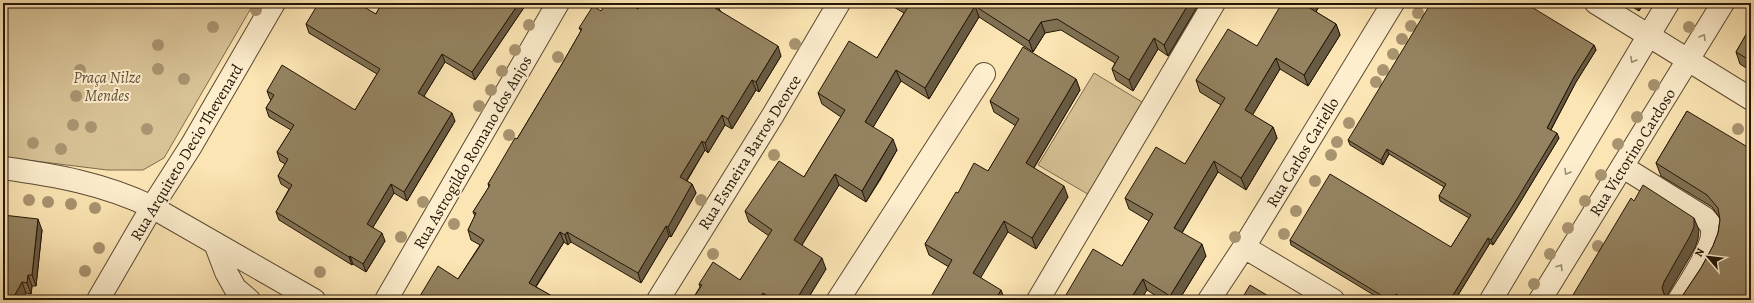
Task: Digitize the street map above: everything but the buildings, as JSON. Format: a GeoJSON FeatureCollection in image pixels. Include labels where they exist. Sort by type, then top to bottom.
{"type":"FeatureCollection","features":[{"type":"Feature","properties":{"kind":"street","name":"Rua Arquiteto Decio Thevenard"},"geometry":{"type":"LineString","coordinates":[[98,300],[152,207],[191,146],[274,3]]}},
{"type":"Feature","properties":{"kind":"street","name":"Rua Astrogildo Romano dos Anjos"},"geometry":{"type":"LineString","coordinates":[[386,300],[558,3]]}},
{"type":"Feature","properties":{"kind":"street","name":"Rua Esmeira Barros Deorce"},"geometry":{"type":"LineString","coordinates":[[658,300],[773,115],[839,3]]}},
{"type":"Feature","properties":{"kind":"street"},"geometry":{"type":"LineString","coordinates":[[1038,300],[1214,3]]}},
{"type":"Feature","properties":{"kind":"street","name":"Rua Carlos Cariello"},"geometry":{"type":"LineString","coordinates":[[1209,300],[1244,247],[1393,3]]}},
{"type":"Feature","properties":{"kind":"street"},"geometry":{"type":"LineString","coordinates":[[1596,3],[1751,100]]}},
{"type":"Feature","properties":{"kind":"street"},"geometry":{"type":"LineString","coordinates":[[1492,300],[1668,3]]}},
{"type":"Feature","properties":{"kind":"street","name":"Rua Victorino Cardoso"},"geometry":{"type":"LineString","coordinates":[[1540,300],[1689,61],[1723,3]]}},
{"type":"Feature","properties":{"kind":"street"},"geometry":{"type":"LineString","coordinates":[[838,300],[984,74]]}},
{"type":"Feature","properties":{"kind":"street"},"geometry":{"type":"LineString","coordinates":[[1623,167],[1705,218],[1711,225],[1712,234],[1709,248],[1678,300]]}},
{"type":"Feature","properties":{"kind":"street"},"geometry":{"type":"LineString","coordinates":[[3,168],[39,173],[84,182],[130,197],[152,207],[314,300]]}},
{"type":"Feature","properties":{"kind":"street"},"geometry":{"type":"LineString","coordinates":[[215,243],[226,272],[235,288],[249,300]]}},
{"type":"Feature","properties":{"kind":"street"},"geometry":{"type":"LineString","coordinates":[[1244,247],[1333,300]]}},
{"type":"Feature","properties":{"kind":"green space","name":"Praça Nilze Mendes"},"geometry":{"type":"Polygon","coordinates":[[[3,3],[254,3],[164,158],[143,170],[107,170],[3,157],[3,3]]]}},
{"type":"Feature","properties":{"kind":"green space"},"geometry":{"type":"Polygon","coordinates":[[[1094,73],[1147,105],[1091,196],[1038,165],[1094,73]]]}}]}
